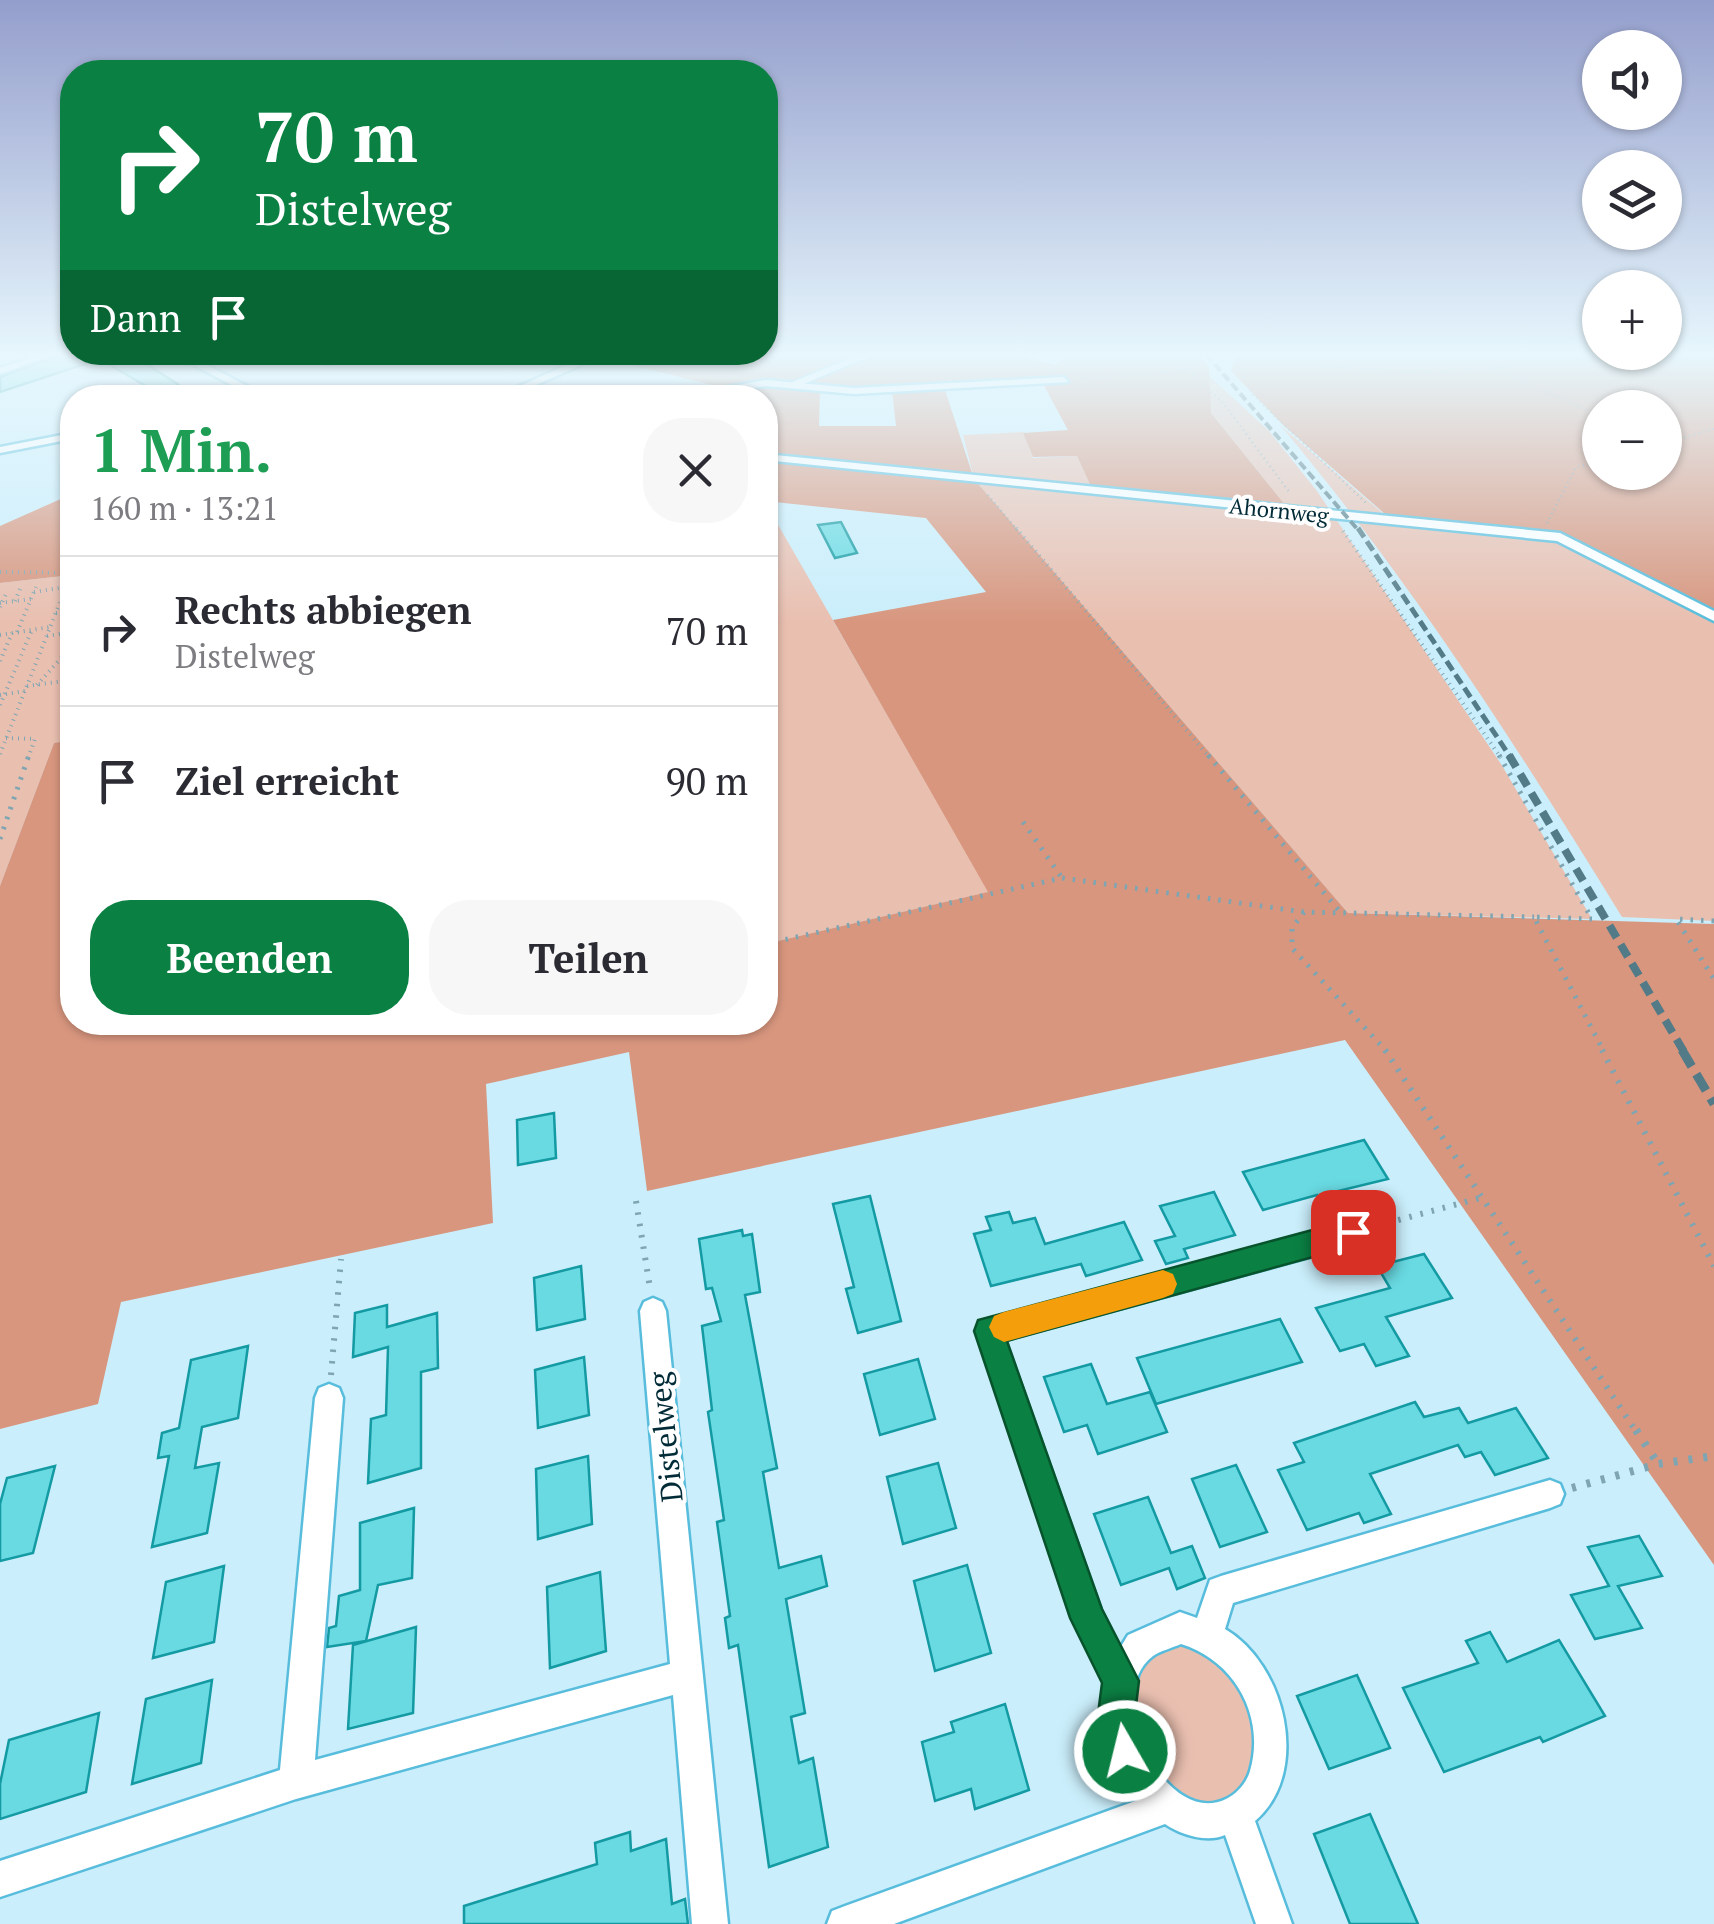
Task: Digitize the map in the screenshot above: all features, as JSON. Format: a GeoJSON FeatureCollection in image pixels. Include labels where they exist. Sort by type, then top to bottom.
{"type":"FeatureCollection","features":[{"type":"Feature","properties":{"kind":"street"},"geometry":{"type":"LineString","coordinates":[[0,450],[30,444]]}},
{"type":"Feature","properties":{"kind":"street","name":"Ahornweg"},"geometry":{"type":"LineString","coordinates":[[778,458],[1560,537],[1714,617]]}},
{"type":"Feature","properties":{"kind":"street"},"geometry":{"type":"LineString","coordinates":[[1120,1681],[1088,1618],[989,1331],[1353,1232]]}},
{"type":"Feature","properties":{"kind":"street","name":"Distelweg"},"geometry":{"type":"LineString","coordinates":[[653,1310],[710,1924]]}},
{"type":"Feature","properties":{"kind":"street"},"geometry":{"type":"LineString","coordinates":[[296,1782],[329,1398]]}},
{"type":"Feature","properties":{"kind":"street"},"geometry":{"type":"LineString","coordinates":[[1208,1636],[1221,1591],[1550,1494]]}},
{"type":"Feature","properties":{"kind":"street"},"geometry":{"type":"LineString","coordinates":[[1180,1628],[1208,1636],[1244,1669],[1268,1718],[1271,1758],[1260,1794],[1236,1816],[1205,1822],[1164,1807],[1144,1785],[1125,1751],[1116,1714],[1120,1681],[1132,1651],[1154,1633],[1180,1628]]}},
{"type":"Feature","properties":{"kind":"street"},"geometry":{"type":"LineString","coordinates":[[0,1878],[296,1782],[688,1674]]}},
{"type":"Feature","properties":{"kind":"street"},"geometry":{"type":"LineString","coordinates":[[845,1924],[1164,1807]]}},
{"type":"Feature","properties":{"kind":"street"},"geometry":{"type":"LineString","coordinates":[[1236,1816],[1274,1924]]}},
{"type":"Feature","properties":{"kind":"path"},"geometry":{"type":"LineString","coordinates":[[1254,444],[1293,496]]}},
{"type":"Feature","properties":{"kind":"path"},"geometry":{"type":"LineString","coordinates":[[1304,444],[1385,521]]}},
{"type":"Feature","properties":{"kind":"path"},"geometry":{"type":"LineString","coordinates":[[1549,521],[1576,468],[1582,466]]}},
{"type":"Feature","properties":{"kind":"path"},"geometry":{"type":"LineString","coordinates":[[974,478],[1341,913]]}},
{"type":"Feature","properties":{"kind":"path"},"geometry":{"type":"LineString","coordinates":[[778,941],[1062,878],[1304,912],[1592,919],[1505,764],[1348,534],[1312,514]]}},
{"type":"Feature","properties":{"kind":"path"},"geometry":{"type":"LineString","coordinates":[[0,572],[60,573]]}},
{"type":"Feature","properties":{"kind":"path"},"geometry":{"type":"LineString","coordinates":[[0,660],[35,590],[60,588]]}},
{"type":"Feature","properties":{"kind":"path"},"geometry":{"type":"LineString","coordinates":[[15,601],[20,590]]}},
{"type":"Feature","properties":{"kind":"path"},"geometry":{"type":"LineString","coordinates":[[1,604],[7,592]]}},
{"type":"Feature","properties":{"kind":"path"},"geometry":{"type":"LineString","coordinates":[[1,604],[31,599]]}},
{"type":"Feature","properties":{"kind":"path"},"geometry":{"type":"LineString","coordinates":[[0,754],[60,605]]}},
{"type":"Feature","properties":{"kind":"path"},"geometry":{"type":"LineString","coordinates":[[56,613],[60,612]]}},
{"type":"Feature","properties":{"kind":"path"},"geometry":{"type":"LineString","coordinates":[[0,634],[50,627]]}},
{"type":"Feature","properties":{"kind":"path"},"geometry":{"type":"LineString","coordinates":[[0,705],[32,630]]}},
{"type":"Feature","properties":{"kind":"path"},"geometry":{"type":"LineString","coordinates":[[47,636],[60,634]]}},
{"type":"Feature","properties":{"kind":"path"},"geometry":{"type":"LineString","coordinates":[[37,685],[60,659]]}},
{"type":"Feature","properties":{"kind":"path"},"geometry":{"type":"LineString","coordinates":[[2,695],[60,682]]}},
{"type":"Feature","properties":{"kind":"path"},"geometry":{"type":"LineString","coordinates":[[0,840],[35,739],[4,742]]}},
{"type":"Feature","properties":{"kind":"path"},"geometry":{"type":"LineString","coordinates":[[1024,822],[1062,878]]}},
{"type":"Feature","properties":{"kind":"path"},"geometry":{"type":"LineString","coordinates":[[1304,912],[1292,928],[1292,948],[1382,1045],[1658,1464]]}},
{"type":"Feature","properties":{"kind":"path"},"geometry":{"type":"LineString","coordinates":[[1534,917],[1714,1266]]}},
{"type":"Feature","properties":{"kind":"path"},"geometry":{"type":"LineString","coordinates":[[1714,921],[1676,919],[1714,979]]}},
{"type":"Feature","properties":{"kind":"path"},"geometry":{"type":"LineString","coordinates":[[1353,1232],[1484,1197]]}},
{"type":"Feature","properties":{"kind":"path"},"geometry":{"type":"LineString","coordinates":[[636,1201],[653,1310]]}},
{"type":"Feature","properties":{"kind":"path"},"geometry":{"type":"LineString","coordinates":[[329,1398],[341,1259]]}},
{"type":"Feature","properties":{"kind":"path"},"geometry":{"type":"LineString","coordinates":[[1550,1494],[1658,1464],[1714,1456]]}},
{"type":"Feature","properties":{"kind":"shaded area"},"geometry":{"type":"Polygon","coordinates":[[[778,444],[963,444],[974,479],[1348,913],[1714,924],[1714,1565],[1345,1040],[647,1191],[629,1052],[486,1084],[493,1223],[121,1302],[98,1404],[0,1429],[0,886],[54,743],[60,742],[60,1035],[778,1035],[778,941],[988,892],[833,620],[986,592],[926,518],[778,502],[778,444]]]}},
{"type":"Feature","properties":{"kind":"shaded area"},"geometry":{"type":"Polygon","coordinates":[[[965,444],[1028,444],[1033,458],[1077,456],[1093,491],[1289,510],[1236,444],[1279,444],[1317,491],[1501,764],[1592,919],[1348,913],[974,479],[965,444]]]}},
{"type":"Feature","properties":{"kind":"shaded area"},"geometry":{"type":"Polygon","coordinates":[[[1027,444],[1236,444],[1290,511],[1093,491],[1077,456],[1033,457],[1027,444]]]}},
{"type":"Feature","properties":{"kind":"shaded area"},"geometry":{"type":"Polygon","coordinates":[[[1295,444],[1302,444],[1392,521],[1560,537],[1714,616],[1714,921],[1622,917],[1460,664],[1295,444]]]}},
{"type":"Feature","properties":{"kind":"shaded area"},"geometry":{"type":"Polygon","coordinates":[[[1305,444],[1582,444],[1582,490],[1682,490],[1682,444],[1714,444],[1714,615],[1560,535],[1393,521],[1305,444]]]}},
{"type":"Feature","properties":{"kind":"shaded area"},"geometry":{"type":"Polygon","coordinates":[[[60,499],[60,576],[0,583],[0,526],[60,499]]]}},
{"type":"Feature","properties":{"kind":"shaded area"},"geometry":{"type":"Polygon","coordinates":[[[778,525],[989,892],[778,941],[778,525]]]}},
{"type":"Feature","properties":{"kind":"shaded area"},"geometry":{"type":"Polygon","coordinates":[[[60,576],[60,742],[54,743],[0,886],[0,583],[60,576]]]}},
{"type":"Feature","properties":{"kind":"shaded area"},"geometry":{"type":"Polygon","coordinates":[[[1207,1636],[1268,1718],[1236,1816],[1164,1807],[1120,1681],[1132,1651],[1207,1636]]]}},
{"type":"Feature","properties":{"kind":"building"},"geometry":{"type":"Polygon","coordinates":[[[841,522],[857,553],[835,558],[818,525],[841,522]]]}},
{"type":"Feature","properties":{"kind":"building"},"geometry":{"type":"Polygon","coordinates":[[[554,1113],[556,1158],[518,1165],[517,1120],[554,1113]]]}},
{"type":"Feature","properties":{"kind":"building"},"geometry":{"type":"Polygon","coordinates":[[[1364,1140],[1388,1179],[1338,1191],[1351,1212],[1330,1218],[1317,1195],[1263,1210],[1243,1172],[1364,1140]]]}},
{"type":"Feature","properties":{"kind":"building"},"geometry":{"type":"Polygon","coordinates":[[[1214,1192],[1235,1235],[1184,1249],[1188,1258],[1166,1264],[1155,1241],[1175,1236],[1160,1206],[1214,1192]]]}},
{"type":"Feature","properties":{"kind":"building"},"geometry":{"type":"Polygon","coordinates":[[[870,1196],[901,1321],[858,1333],[846,1289],[854,1287],[833,1204],[870,1196]]]}},
{"type":"Feature","properties":{"kind":"building"},"geometry":{"type":"Polygon","coordinates":[[[1009,1212],[1013,1223],[1035,1218],[1045,1244],[1124,1222],[1142,1260],[1086,1276],[1081,1264],[991,1286],[974,1234],[991,1230],[986,1217],[1009,1212]]]}},
{"type":"Feature","properties":{"kind":"building"},"geometry":{"type":"Polygon","coordinates":[[[742,1230],[743,1236],[752,1234],[760,1292],[745,1295],[777,1468],[763,1472],[779,1568],[821,1556],[827,1586],[786,1599],[805,1713],[791,1717],[799,1763],[813,1758],[828,1847],[769,1867],[738,1645],[729,1648],[725,1618],[730,1616],[717,1522],[724,1520],[708,1412],[712,1410],[702,1326],[721,1321],[712,1288],[706,1289],[699,1239],[742,1230]]]}},
{"type":"Feature","properties":{"kind":"building"},"geometry":{"type":"Polygon","coordinates":[[[1424,1254],[1452,1298],[1386,1317],[1409,1356],[1376,1366],[1364,1344],[1340,1351],[1316,1308],[1390,1288],[1377,1266],[1424,1254]]]}},
{"type":"Feature","properties":{"kind":"building"},"geometry":{"type":"Polygon","coordinates":[[[581,1266],[585,1319],[537,1330],[534,1278],[581,1266]]]}},
{"type":"Feature","properties":{"kind":"building"},"geometry":{"type":"Polygon","coordinates":[[[387,1305],[387,1327],[437,1313],[438,1368],[421,1372],[421,1468],[368,1483],[371,1419],[386,1415],[388,1347],[353,1357],[355,1313],[387,1305]]]}},
{"type":"Feature","properties":{"kind":"building"},"geometry":{"type":"Polygon","coordinates":[[[1280,1319],[1302,1362],[1156,1404],[1137,1358],[1280,1319]]]}},
{"type":"Feature","properties":{"kind":"building"},"geometry":{"type":"Polygon","coordinates":[[[248,1346],[238,1418],[202,1427],[195,1468],[219,1463],[207,1533],[152,1547],[169,1456],[158,1458],[162,1433],[179,1428],[191,1360],[248,1346]]]}},
{"type":"Feature","properties":{"kind":"building"},"geometry":{"type":"Polygon","coordinates":[[[584,1357],[589,1415],[538,1428],[535,1370],[584,1357]]]}},
{"type":"Feature","properties":{"kind":"building"},"geometry":{"type":"Polygon","coordinates":[[[918,1359],[935,1419],[880,1435],[864,1374],[918,1359]]]}},
{"type":"Feature","properties":{"kind":"building"},"geometry":{"type":"Polygon","coordinates":[[[1091,1364],[1107,1404],[1150,1392],[1167,1432],[1098,1454],[1087,1425],[1064,1432],[1044,1377],[1091,1364]]]}},
{"type":"Feature","properties":{"kind":"building"},"geometry":{"type":"Polygon","coordinates":[[[1415,1402],[1424,1417],[1459,1408],[1468,1423],[1516,1408],[1548,1458],[1495,1475],[1481,1452],[1465,1457],[1458,1445],[1370,1474],[1391,1514],[1364,1523],[1359,1513],[1307,1530],[1278,1470],[1304,1462],[1294,1443],[1415,1402]]]}},
{"type":"Feature","properties":{"kind":"building"},"geometry":{"type":"Polygon","coordinates":[[[588,1456],[592,1524],[538,1539],[536,1469],[588,1456]]]}},
{"type":"Feature","properties":{"kind":"building"},"geometry":{"type":"Polygon","coordinates":[[[938,1463],[956,1528],[903,1544],[887,1477],[938,1463]]]}},
{"type":"Feature","properties":{"kind":"building"},"geometry":{"type":"Polygon","coordinates":[[[1236,1465],[1267,1532],[1220,1547],[1192,1479],[1236,1465]]]}},
{"type":"Feature","properties":{"kind":"building"},"geometry":{"type":"Polygon","coordinates":[[[55,1466],[33,1553],[0,1561],[0,1504],[7,1478],[55,1466]]]}},
{"type":"Feature","properties":{"kind":"building"},"geometry":{"type":"Polygon","coordinates":[[[1148,1497],[1171,1553],[1192,1546],[1205,1578],[1177,1589],[1169,1568],[1121,1585],[1094,1514],[1148,1497]]]}},
{"type":"Feature","properties":{"kind":"building"},"geometry":{"type":"Polygon","coordinates":[[[414,1508],[412,1578],[378,1585],[366,1641],[327,1647],[329,1628],[336,1626],[339,1596],[360,1590],[360,1523],[414,1508]]]}},
{"type":"Feature","properties":{"kind":"building"},"geometry":{"type":"Polygon","coordinates":[[[1639,1536],[1662,1576],[1618,1586],[1642,1628],[1595,1639],[1571,1595],[1609,1586],[1588,1547],[1639,1536]]]}},
{"type":"Feature","properties":{"kind":"building"},"geometry":{"type":"Polygon","coordinates":[[[967,1565],[991,1653],[935,1671],[914,1581],[967,1565]]]}},
{"type":"Feature","properties":{"kind":"building"},"geometry":{"type":"Polygon","coordinates":[[[224,1566],[214,1642],[153,1658],[166,1582],[224,1566]]]}},
{"type":"Feature","properties":{"kind":"building"},"geometry":{"type":"Polygon","coordinates":[[[600,1572],[606,1651],[550,1668],[547,1587],[600,1572]]]}},
{"type":"Feature","properties":{"kind":"building"},"geometry":{"type":"Polygon","coordinates":[[[416,1627],[413,1713],[348,1729],[353,1645],[416,1627]]]}},
{"type":"Feature","properties":{"kind":"building"},"geometry":{"type":"Polygon","coordinates":[[[1490,1632],[1507,1662],[1559,1640],[1605,1716],[1543,1742],[1540,1737],[1444,1772],[1403,1688],[1478,1663],[1466,1641],[1490,1632]]]}},
{"type":"Feature","properties":{"kind":"building"},"geometry":{"type":"Polygon","coordinates":[[[1357,1675],[1390,1748],[1329,1769],[1297,1696],[1357,1675]]]}},
{"type":"Feature","properties":{"kind":"building"},"geometry":{"type":"Polygon","coordinates":[[[212,1680],[201,1763],[132,1784],[146,1699],[212,1680]]]}},
{"type":"Feature","properties":{"kind":"building"},"geometry":{"type":"Polygon","coordinates":[[[1005,1704],[1029,1790],[975,1809],[971,1789],[935,1801],[922,1742],[954,1732],[951,1722],[1005,1704]]]}},
{"type":"Feature","properties":{"kind":"building"},"geometry":{"type":"Polygon","coordinates":[[[99,1713],[86,1792],[0,1819],[0,1784],[9,1740],[99,1713]]]}},
{"type":"Feature","properties":{"kind":"building"},"geometry":{"type":"Polygon","coordinates":[[[1370,1814],[1418,1924],[1350,1924],[1314,1834],[1370,1814]]]}},
{"type":"Feature","properties":{"kind":"building"},"geometry":{"type":"Polygon","coordinates":[[[630,1832],[631,1851],[666,1839],[672,1904],[685,1899],[688,1924],[464,1924],[464,1906],[597,1864],[595,1843],[630,1832]]]}},
{"type":"Feature","properties":{"kind":"railway"},"geometry":{"type":"LineString","coordinates":[[1284,444],[1359,531]]}},
{"type":"Feature","properties":{"kind":"railway"},"geometry":{"type":"LineString","coordinates":[[1358,528],[1511,758]]}},
{"type":"Feature","properties":{"kind":"railway"},"geometry":{"type":"LineString","coordinates":[[1509,755],[1684,1052]]}},
{"type":"Feature","properties":{"kind":"railway"},"geometry":{"type":"LineString","coordinates":[[1682,1050],[1714,1104]]}},
{"type":"Feature","properties":{"kind":"slow traffic"},"geometry":{"type":"LineString","coordinates":[[1004,1327],[1163,1284]]}},
{"type":"Feature","properties":{"kind":"route"},"geometry":{"type":"LineString","coordinates":[[1125,1751],[1116,1714],[1120,1681],[1088,1618],[989,1331],[1353,1232]]}}]}
